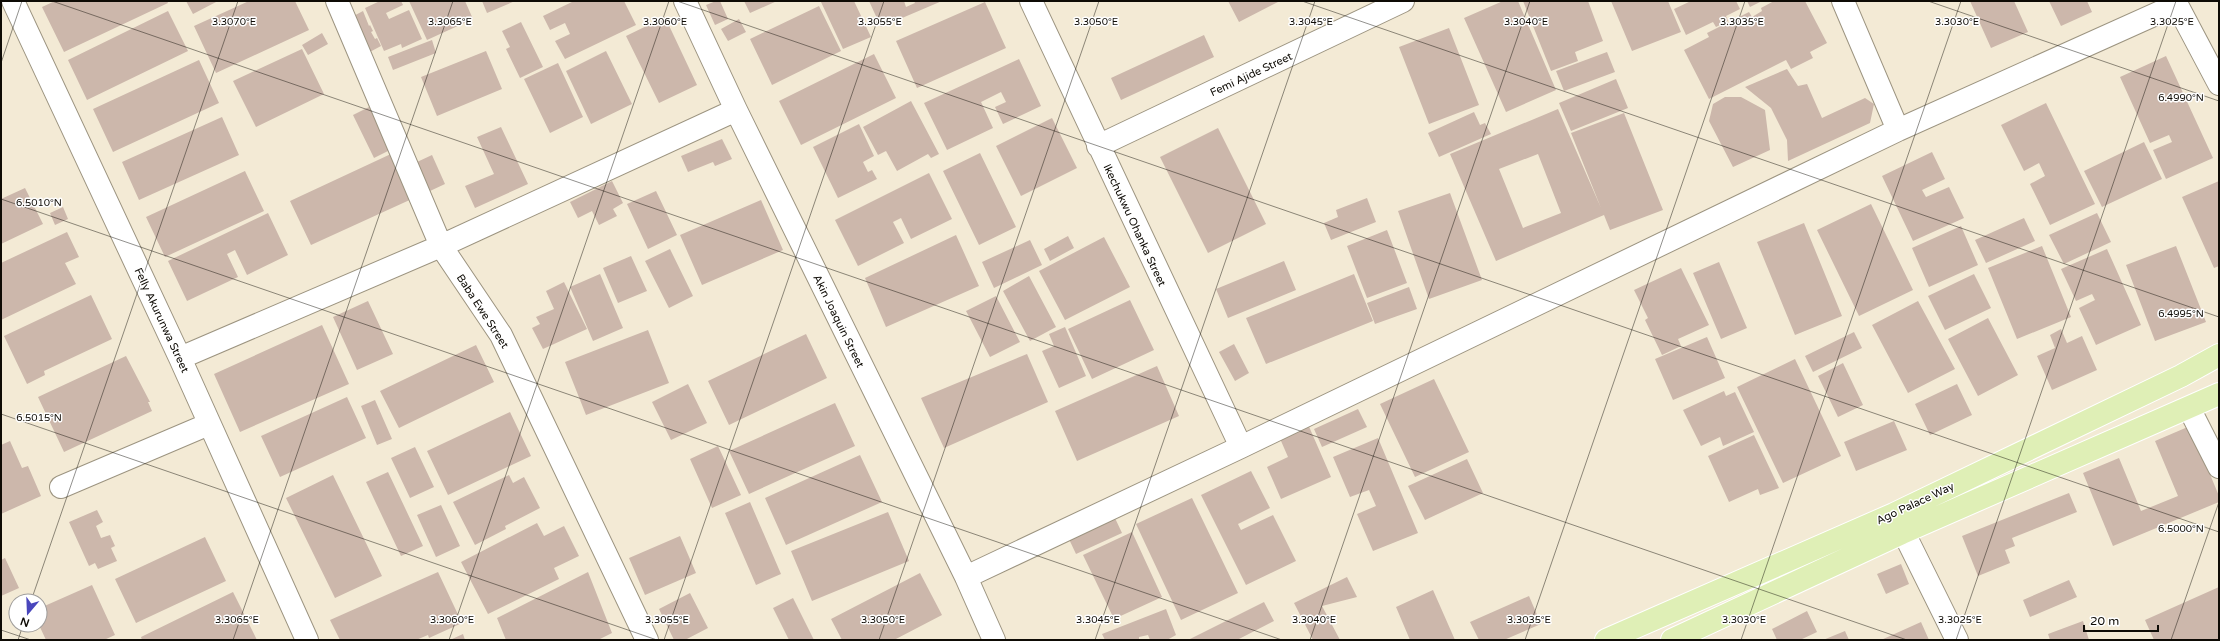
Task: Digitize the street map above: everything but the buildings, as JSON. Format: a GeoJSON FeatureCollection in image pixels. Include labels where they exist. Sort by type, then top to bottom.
{"type":"FeatureCollection","features":[{"type":"Feature","properties":{"kind":"main road","name":"Ago Palace Way"},"geometry":{"type":"LineString","coordinates":[[1672,640],[2219,355]]}},
{"type":"Feature","properties":{"kind":"main road","name":"Ago Palace Way"},"geometry":{"type":"LineString","coordinates":[[1606,640],[2189,408],[2219,394]]}},
{"type":"Feature","properties":{"kind":"street","name":"Felly Akurunwa Street"},"geometry":{"type":"LineString","coordinates":[[12,1],[180,358],[307,640]]}},
{"type":"Feature","properties":{"kind":"street","name":"Baba Ewe Street"},"geometry":{"type":"LineString","coordinates":[[337,1],[441,246],[501,335],[647,640]]}},
{"type":"Feature","properties":{"kind":"street","name":"Akin Joaquin Street"},"geometry":{"type":"LineString","coordinates":[[685,1],[736,110],[966,577],[994,640]]}},
{"type":"Feature","properties":{"kind":"street","name":"Ikechukwu Ohanka Street"},"geometry":{"type":"LineString","coordinates":[[1031,1],[1241,447]]}},
{"type":"Feature","properties":{"kind":"street","name":"Femi Ajide Street"},"geometry":{"type":"LineString","coordinates":[[1098,146],[1404,1]]}},
{"type":"Feature","properties":{"kind":"street"},"geometry":{"type":"LineString","coordinates":[[1844,1],[1898,130]]}},
{"type":"Feature","properties":{"kind":"street"},"geometry":{"type":"LineString","coordinates":[[966,577],[1241,447],[1898,130],[2175,3],[2219,84]]}},
{"type":"Feature","properties":{"kind":"street"},"geometry":{"type":"LineString","coordinates":[[180,358],[441,246],[736,110]]}},
{"type":"Feature","properties":{"kind":"street"},"geometry":{"type":"LineString","coordinates":[[2189,408],[2219,467]]}},
{"type":"Feature","properties":{"kind":"street"},"geometry":{"type":"LineString","coordinates":[[61,487],[210,424]]}},
{"type":"Feature","properties":{"kind":"street"},"geometry":{"type":"LineString","coordinates":[[1898,523],[1957,640]]}}]}
